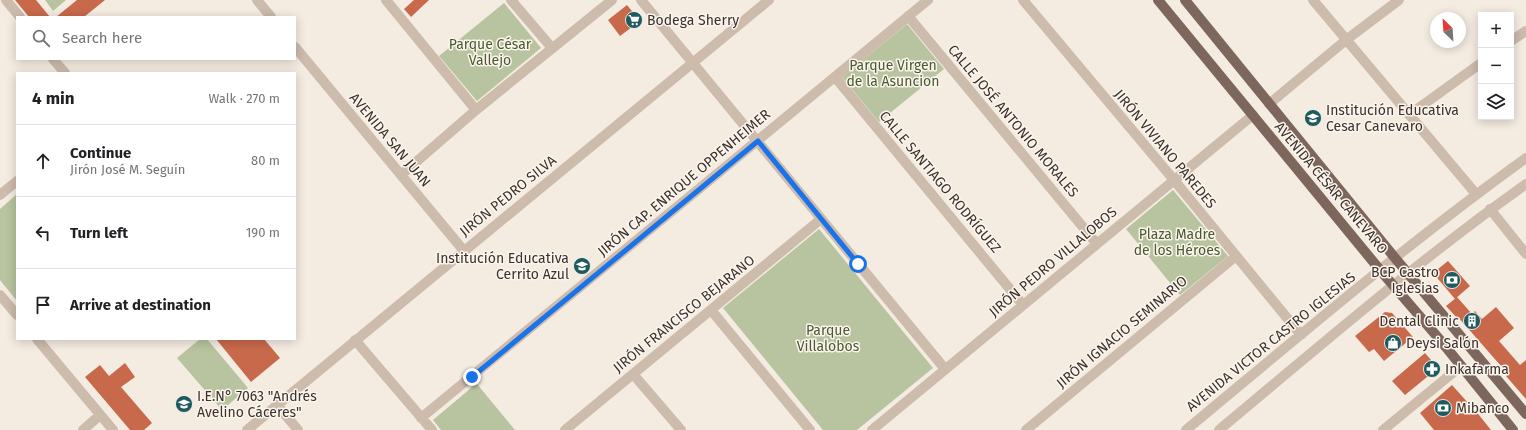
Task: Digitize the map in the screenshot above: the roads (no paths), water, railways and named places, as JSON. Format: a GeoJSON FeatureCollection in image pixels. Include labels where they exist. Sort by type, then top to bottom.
{"type":"FeatureCollection","features":[{"type":"Feature","properties":{"kind":"main road","name":"AVENIDA CÉSAR CANEVARO"},"geometry":{"type":"LineString","coordinates":[[1158,0],[1380,270],[1462,366],[1513,430]]}},
{"type":"Feature","properties":{"kind":"main road","name":"AVENIDA CÉSAR CANEVARO"},"geometry":{"type":"LineString","coordinates":[[1185,0],[1395,258],[1526,414]]}},
{"type":"Feature","properties":{"kind":"street"},"geometry":{"type":"LineString","coordinates":[[6,0],[19,16]]}},
{"type":"Feature","properties":{"kind":"street"},"geometry":{"type":"LineString","coordinates":[[256,0],[270,16]]}},
{"type":"Feature","properties":{"kind":"street"},"geometry":{"type":"LineString","coordinates":[[386,0],[476,110]]}},
{"type":"Feature","properties":{"kind":"street"},"geometry":{"type":"LineString","coordinates":[[511,0],[552,48]]}},
{"type":"Feature","properties":{"kind":"street"},"geometry":{"type":"LineString","coordinates":[[401,175],[476,110],[612,0]]}},
{"type":"Feature","properties":{"kind":"street"},"geometry":{"type":"LineString","coordinates":[[641,0],[945,369]]}},
{"type":"Feature","properties":{"kind":"street","name":"JIRÓN PEDRO SILVA"},"geometry":{"type":"LineString","coordinates":[[247,430],[769,0]]}},
{"type":"Feature","properties":{"kind":"street","name":"JIRÓN CAP. ENRIQUE OPPENHEIMER"},"geometry":{"type":"LineString","coordinates":[[422,418],[928,0]]}},
{"type":"Feature","properties":{"kind":"street","name":"JIRÓN VIVIANO PAREDES"},"geometry":{"type":"LineString","coordinates":[[1023,0],[1174,180],[1301,335]]}},
{"type":"Feature","properties":{"kind":"street"},"geometry":{"type":"LineString","coordinates":[[1313,0],[1476,194]]}},
{"type":"Feature","properties":{"kind":"street"},"geometry":{"type":"LineString","coordinates":[[1269,104],[1346,40],[1399,0]]}},
{"type":"Feature","properties":{"kind":"street","name":"CALLE JOSÉ ANTONIO MORALES"},"geometry":{"type":"LineString","coordinates":[[908,16],[1097,244]]}},
{"type":"Feature","properties":{"kind":"street"},"geometry":{"type":"LineString","coordinates":[[1514,39],[1526,31]]}},
{"type":"Feature","properties":{"kind":"street","name":"AVENIDA SAN JUAN"},"geometry":{"type":"LineString","coordinates":[[296,47],[464,251]]}},
{"type":"Feature","properties":{"kind":"street"},"geometry":{"type":"LineString","coordinates":[[54,60],[64,72]]}},
{"type":"Feature","properties":{"kind":"street"},"geometry":{"type":"LineString","coordinates":[[1409,115],[1478,65]]}},
{"type":"Feature","properties":{"kind":"street","name":"CALLE SANTIAGO RODRÍGUEZ"},"geometry":{"type":"LineString","coordinates":[[835,77],[1023,305]]}},
{"type":"Feature","properties":{"kind":"street","name":"JIRÓN PEDRO VILLALOBOS"},"geometry":{"type":"LineString","coordinates":[[872,430],[1252,115]]}},
{"type":"Feature","properties":{"kind":"street","name":"AVENIDA VICTOR CASTRO IGLESIAS"},"geometry":{"type":"LineString","coordinates":[[1186,430],[1395,258],[1476,194],[1526,158]]}},
{"type":"Feature","properties":{"kind":"street"},"geometry":{"type":"LineString","coordinates":[[0,195],[16,182]]}},
{"type":"Feature","properties":{"kind":"street"},"geometry":{"type":"LineString","coordinates":[[1218,430],[1408,273],[1490,209],[1526,184]]}},
{"type":"Feature","properties":{"kind":"street"},"geometry":{"type":"LineString","coordinates":[[1490,209],[1526,254]]}},
{"type":"Feature","properties":{"kind":"street","name":"JIRÓN FRANCISCO BEJARANO"},"geometry":{"type":"LineString","coordinates":[[565,430],[821,219]]}},
{"type":"Feature","properties":{"kind":"street","name":"JIRÓN IGNACIO SEMINARIO"},"geometry":{"type":"LineString","coordinates":[[1026,430],[1236,256]]}},
{"type":"Feature","properties":{"kind":"street"},"geometry":{"type":"LineString","coordinates":[[0,295],[16,314]]}},
{"type":"Feature","properties":{"kind":"street"},"geometry":{"type":"LineString","coordinates":[[710,310],[810,430]]}},
{"type":"Feature","properties":{"kind":"street"},"geometry":{"type":"LineString","coordinates":[[38,340],[113,430]]}},
{"type":"Feature","properties":{"kind":"street"},"geometry":{"type":"LineString","coordinates":[[355,340],[432,430]]}},
{"type":"Feature","properties":{"kind":"street"},"geometry":{"type":"LineString","coordinates":[[1383,430],[1462,366]]}},
{"type":"Feature","properties":{"kind":"street"},"geometry":{"type":"LineString","coordinates":[[633,374],[681,430]]}},
{"type":"Feature","properties":{"kind":"street"},"geometry":{"type":"LineString","coordinates":[[277,405],[298,430]]}},
{"type":"Feature","properties":{"kind":"street"},"geometry":{"type":"LineString","coordinates":[[83,430],[100,415]]}},
{"type":"Feature","properties":{"kind":"place","name":"Bodega Sherry"},"geometry":{"type":"Point","coordinates":[634,20]}},
{"type":"Feature","properties":{"kind":"place","name":"Institución Educativa Cesar Canevaro"},"geometry":{"type":"Point","coordinates":[1313,118]}},
{"type":"Feature","properties":{"kind":"place","name":"Institución Educativa Cerrito Azul"},"geometry":{"type":"Point","coordinates":[582,266]}},
{"type":"Feature","properties":{"kind":"place","name":"BCP Castro Iglesias"},"geometry":{"type":"Point","coordinates":[1452,280]}},
{"type":"Feature","properties":{"kind":"place","name":"Dental Clinic"},"geometry":{"type":"Point","coordinates":[1472,321]}},
{"type":"Feature","properties":{"kind":"place","name":"Deysi Salón"},"geometry":{"type":"Point","coordinates":[1393,343]}},
{"type":"Feature","properties":{"kind":"place","name":"Inkafarma"},"geometry":{"type":"Point","coordinates":[1432,369]}},
{"type":"Feature","properties":{"kind":"place","name":"I.E.N° 7063 \"Andrés Avelino Cáceres\""},"geometry":{"type":"Point","coordinates":[184,404]}},
{"type":"Feature","properties":{"kind":"place","name":"Mibanco"},"geometry":{"type":"Point","coordinates":[1443,408]}},
{"type":"Feature","properties":{"kind":"park label","name":"Parque César Vallejo"},"geometry":{"type":"Point","coordinates":[490,52]}},
{"type":"Feature","properties":{"kind":"park label","name":"Parque Virgen de la Asuncion"},"geometry":{"type":"Point","coordinates":[893,74]}},
{"type":"Feature","properties":{"kind":"park label","name":"Plaza Madre de los Héroes"},"geometry":{"type":"Point","coordinates":[1177,242]}},
{"type":"Feature","properties":{"kind":"park label","name":"Parque Villalobos"},"geometry":{"type":"Point","coordinates":[828,338]}}]}
